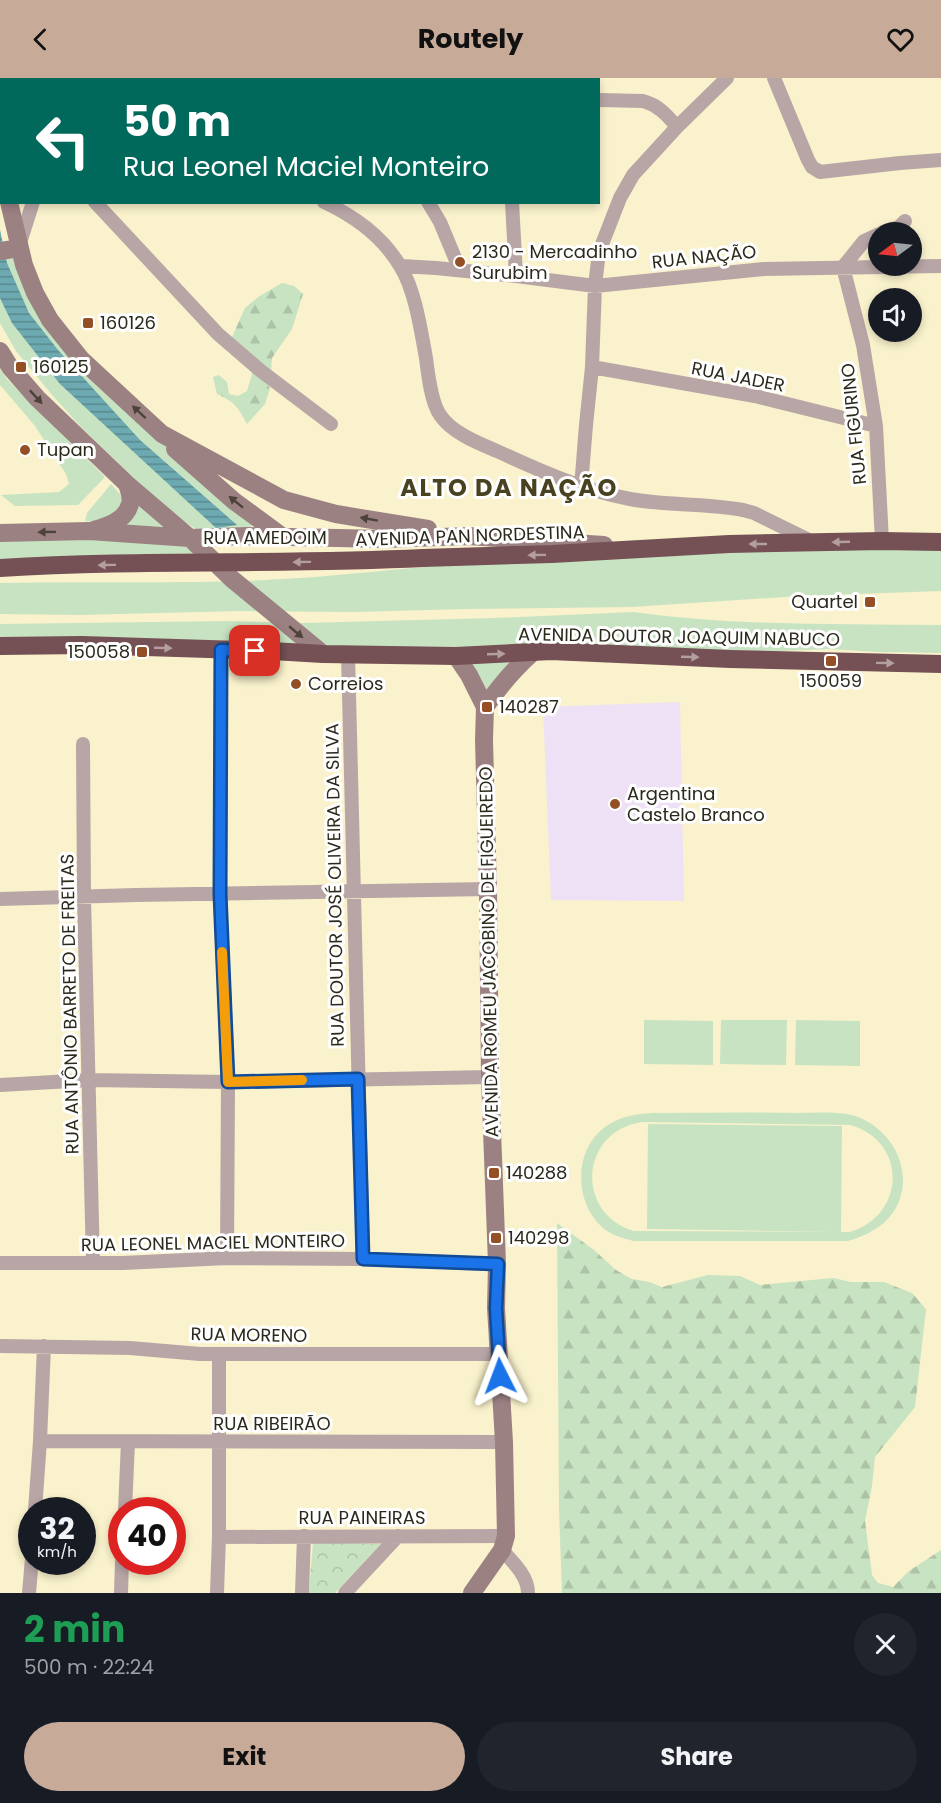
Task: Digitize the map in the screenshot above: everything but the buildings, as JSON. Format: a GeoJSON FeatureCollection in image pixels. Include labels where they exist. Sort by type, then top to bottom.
{"type":"FeatureCollection","features":[{"type":"Feature","properties":{"kind":"highway","name":"AVENIDA PAN NORDESTINA"},"geometry":{"type":"LineString","coordinates":[[0,568],[123,564],[343,562],[729,544],[941,542]]}},
{"type":"Feature","properties":{"kind":"highway"},"geometry":{"type":"LineString","coordinates":[[0,646],[81,645],[221,650]]}},
{"type":"Feature","properties":{"kind":"highway","name":"AVENIDA DOUTOR JOAQUIM NABUCO"},"geometry":{"type":"LineString","coordinates":[[221,650],[456,656],[551,651],[730,659],[941,664]]}},
{"type":"Feature","properties":{"kind":"main road"},"geometry":{"type":"LineString","coordinates":[[9,204],[19,248],[35,293],[50,320],[81,359],[199,471],[264,525],[283,537]]}},
{"type":"Feature","properties":{"kind":"main road"},"geometry":{"type":"LineString","coordinates":[[0,251],[19,248]]}},
{"type":"Feature","properties":{"kind":"main road"},"geometry":{"type":"LineString","coordinates":[[0,351],[37,398],[127,484],[190,538],[232,579],[323,654]]}},
{"type":"Feature","properties":{"kind":"main road"},"geometry":{"type":"LineString","coordinates":[[162,434],[284,500],[336,514],[468,536]]}},
{"type":"Feature","properties":{"kind":"main road"},"geometry":{"type":"LineString","coordinates":[[89,531],[112,524],[126,511],[131,496],[127,484]]}},
{"type":"Feature","properties":{"kind":"main road","name":"RUA AMEDOIM"},"geometry":{"type":"LineString","coordinates":[[0,532],[89,531],[190,538],[247,536],[384,539],[468,536],[637,548]]}},
{"type":"Feature","properties":{"kind":"main road"},"geometry":{"type":"LineString","coordinates":[[232,579],[228,561],[238,544],[247,536]]}},
{"type":"Feature","properties":{"kind":"main road"},"geometry":{"type":"LineString","coordinates":[[485,707],[497,689],[532,653]]}},
{"type":"Feature","properties":{"kind":"main road","name":"AVENIDA ROMEU JACOBINO DE FIGUEIREDO"},"geometry":{"type":"LineString","coordinates":[[456,656],[469,675],[485,707],[490,1077],[498,1264],[496,1308],[504,1442],[504,1543]]}},
{"type":"Feature","properties":{"kind":"main road"},"geometry":{"type":"LineString","coordinates":[[475,1589],[504,1543]]}},
{"type":"Feature","properties":{"kind":"street"},"geometry":{"type":"LineString","coordinates":[[774,78],[808,160],[815,170],[820,172],[941,160]]}},
{"type":"Feature","properties":{"kind":"street"},"geometry":{"type":"LineString","coordinates":[[581,487],[592,367],[595,286],[599,252],[620,198],[633,175],[722,80]]}},
{"type":"Feature","properties":{"kind":"street"},"geometry":{"type":"LineString","coordinates":[[600,100],[650,103],[660,109],[677,126]]}},
{"type":"Feature","properties":{"kind":"street"},"geometry":{"type":"LineString","coordinates":[[19,248],[32,204]]}},
{"type":"Feature","properties":{"kind":"street"},"geometry":{"type":"LineString","coordinates":[[98,204],[218,334],[261,371],[330,424]]}},
{"type":"Feature","properties":{"kind":"street"},"geometry":{"type":"LineString","coordinates":[[327,204],[363,226],[382,242],[401,266],[422,335],[433,395],[439,414],[451,426],[471,439],[539,471],[581,487],[630,499],[743,510],[816,543]]}},
{"type":"Feature","properties":{"kind":"street"},"geometry":{"type":"LineString","coordinates":[[429,204],[440,222],[460,270]]}},
{"type":"Feature","properties":{"kind":"street"},"geometry":{"type":"LineString","coordinates":[[512,204],[516,276]]}},
{"type":"Feature","properties":{"kind":"street"},"geometry":{"type":"LineString","coordinates":[[843,267],[868,239]]}},
{"type":"Feature","properties":{"kind":"street","name":"RUA NAÇÃO"},"geometry":{"type":"LineString","coordinates":[[401,266],[460,270],[595,286],[764,269],[941,266]]}},
{"type":"Feature","properties":{"kind":"street","name":"RUA FIGURINO"},"geometry":{"type":"LineString","coordinates":[[843,267],[863,345],[876,426],[882,541]]}},
{"type":"Feature","properties":{"kind":"street","name":"RUA JADER"},"geometry":{"type":"LineString","coordinates":[[592,367],[755,396],[876,426]]}},
{"type":"Feature","properties":{"kind":"street"},"geometry":{"type":"LineString","coordinates":[[221,650],[220,894],[228,1082],[227,1258]]}},
{"type":"Feature","properties":{"kind":"street","name":"RUA DOUTOR JOSÉ OLIVEIRA DA SILVA"},"geometry":{"type":"LineString","coordinates":[[348,654],[363,1259]]}},
{"type":"Feature","properties":{"kind":"street","name":"RUA ANTÔNIO BARRETO DE FREITAS"},"geometry":{"type":"LineString","coordinates":[[83,744],[84,897],[93,1263]]}},
{"type":"Feature","properties":{"kind":"street"},"geometry":{"type":"LineString","coordinates":[[0,899],[488,889]]}},
{"type":"Feature","properties":{"kind":"street"},"geometry":{"type":"LineString","coordinates":[[0,1085],[89,1080],[228,1082],[490,1077]]}},
{"type":"Feature","properties":{"kind":"street","name":"RUA LEONEL MACIEL MONTEIRO"},"geometry":{"type":"LineString","coordinates":[[0,1263],[141,1263],[227,1258],[363,1259],[498,1264]]}},
{"type":"Feature","properties":{"kind":"street","name":"RUA MORENO"},"geometry":{"type":"LineString","coordinates":[[0,1346],[130,1348],[200,1354],[499,1353]]}},
{"type":"Feature","properties":{"kind":"street"},"geometry":{"type":"LineString","coordinates":[[36,1497],[44,1347]]}},
{"type":"Feature","properties":{"kind":"street"},"geometry":{"type":"LineString","coordinates":[[217,1593],[219,1354]]}},
{"type":"Feature","properties":{"kind":"street","name":"RUA RIBEIRÃO"},"geometry":{"type":"LineString","coordinates":[[40,1441],[504,1442]]}},
{"type":"Feature","properties":{"kind":"street"},"geometry":{"type":"LineString","coordinates":[[126,1497],[128,1442]]}},
{"type":"Feature","properties":{"kind":"street"},"geometry":{"type":"LineString","coordinates":[[302,1593],[304,1536]]}},
{"type":"Feature","properties":{"kind":"street"},"geometry":{"type":"LineString","coordinates":[[345,1593],[399,1536]]}},
{"type":"Feature","properties":{"kind":"street","name":"RUA PAINEIRAS"},"geometry":{"type":"LineString","coordinates":[[219,1537],[399,1536],[504,1543]]}},
{"type":"Feature","properties":{"kind":"street"},"geometry":{"type":"LineString","coordinates":[[504,1543],[519,1568],[528,1587],[528,1593]]}},
{"type":"Feature","properties":{"kind":"street"},"geometry":{"type":"LineString","coordinates":[[29,1593],[31,1575]]}},
{"type":"Feature","properties":{"kind":"street"},"geometry":{"type":"LineString","coordinates":[[121,1593],[122,1575]]}},
{"type":"Feature","properties":{"kind":"shaded area","name":"Argentina Castelo Branco"},"geometry":{"type":"Polygon","coordinates":[[[680,702],[684,901],[551,900],[543,707],[680,702]]]}},
{"type":"Feature","properties":{"kind":"green space"},"geometry":{"type":"Polygon","coordinates":[[[12,252],[26,294],[255,522],[245,533],[202,533],[183,521],[135,479],[81,427],[52,395],[16,351],[0,323],[0,256],[12,252]]]}},
{"type":"Feature","properties":{"kind":"green space"},"geometry":{"type":"Polygon","coordinates":[[[282,283],[294,286],[303,294],[292,329],[272,358],[271,373],[232,337],[245,308],[258,297],[282,283]]]}},
{"type":"Feature","properties":{"kind":"green space"},"geometry":{"type":"Polygon","coordinates":[[[0,369],[7,379],[105,477],[78,505],[15,506],[1,495],[59,492],[69,484],[66,474],[35,426],[0,385],[0,369]]]}},
{"type":"Feature","properties":{"kind":"green space"},"geometry":{"type":"Polygon","coordinates":[[[253,371],[270,388],[265,404],[247,424],[235,406],[217,394],[213,377],[219,375],[227,382],[229,394],[238,396],[247,391],[253,371]]]}},
{"type":"Feature","properties":{"kind":"green space"},"geometry":{"type":"Polygon","coordinates":[[[111,484],[125,503],[122,508],[108,518],[85,521],[87,513],[111,484]]]}},
{"type":"Feature","properties":{"kind":"green space"},"geometry":{"type":"Polygon","coordinates":[[[132,492],[182,535],[111,528],[132,492]]]}},
{"type":"Feature","properties":{"kind":"green space"},"geometry":{"type":"Polygon","coordinates":[[[0,536],[188,540],[209,561],[0,567],[0,536]]]}},
{"type":"Feature","properties":{"kind":"green space"},"geometry":{"type":"Polygon","coordinates":[[[941,546],[941,591],[800,596],[632,607],[355,612],[0,614],[0,583],[265,580],[535,560],[709,552],[941,546]]]}},
{"type":"Feature","properties":{"kind":"green space"},"geometry":{"type":"Polygon","coordinates":[[[633,612],[748,622],[941,625],[941,653],[829,649],[757,652],[0,641],[0,624],[228,621],[303,623],[633,612]]]}},
{"type":"Feature","properties":{"kind":"green space"},"geometry":{"type":"Polygon","coordinates":[[[532,653],[485,700],[460,658],[532,653]]]}},
{"type":"Feature","properties":{"kind":"green space"},"geometry":{"type":"Polygon","coordinates":[[[644,1020],[713,1021],[713,1065],[644,1064],[644,1020]]]}},
{"type":"Feature","properties":{"kind":"green space"},"geometry":{"type":"Polygon","coordinates":[[[721,1020],[787,1020],[786,1065],[720,1064],[721,1020]]]}},
{"type":"Feature","properties":{"kind":"green space"},"geometry":{"type":"Polygon","coordinates":[[[796,1020],[860,1021],[860,1066],[795,1065],[796,1020]]]}},
{"type":"Feature","properties":{"kind":"green space"},"geometry":{"type":"Polygon","coordinates":[[[647,1113],[842,1113],[855,1116],[876,1127],[892,1145],[898,1156],[903,1179],[899,1201],[895,1210],[882,1224],[867,1234],[848,1241],[633,1241],[621,1237],[603,1228],[593,1217],[582,1191],[583,1162],[587,1149],[605,1127],[622,1118],[647,1113]],[[643,1122],[622,1128],[607,1140],[597,1155],[592,1173],[594,1191],[601,1208],[615,1221],[634,1231],[850,1232],[868,1223],[882,1210],[890,1195],[893,1178],[890,1161],[882,1146],[869,1133],[850,1125],[643,1122]]]}},
{"type":"Feature","properties":{"kind":"green space"},"geometry":{"type":"Polygon","coordinates":[[[648,1124],[842,1126],[841,1232],[647,1229],[648,1124]]]}},
{"type":"Feature","properties":{"kind":"green space"},"geometry":{"type":"Polygon","coordinates":[[[557,1223],[594,1250],[616,1270],[632,1279],[662,1287],[708,1275],[740,1276],[760,1285],[833,1278],[851,1282],[884,1282],[912,1293],[926,1309],[915,1407],[875,1457],[865,1521],[872,1575],[878,1583],[893,1587],[909,1571],[941,1550],[941,1593],[562,1593],[559,1509],[557,1223]]]}},
{"type":"Feature","properties":{"kind":"green space"},"geometry":{"type":"Polygon","coordinates":[[[313,1542],[381,1544],[335,1593],[309,1593],[313,1542]]]}},
{"type":"Feature","properties":{"kind":"water"},"geometry":{"type":"Polygon","coordinates":[[[0,230],[7,263],[29,313],[58,350],[140,440],[237,525],[216,528],[60,384],[12,323],[0,298],[0,230]]]}},
{"type":"Feature","properties":{"kind":"slow traffic"},"geometry":{"type":"LineString","coordinates":[[222,952],[228,1082],[302,1080]]}},
{"type":"Feature","properties":{"kind":"place","name":"2130 - Mercadinho Surubim"},"geometry":{"type":"Point","coordinates":[460,262]}},
{"type":"Feature","properties":{"kind":"place","name":"160126"},"geometry":{"type":"Point","coordinates":[88,323]}},
{"type":"Feature","properties":{"kind":"place","name":"160125"},"geometry":{"type":"Point","coordinates":[21,367]}},
{"type":"Feature","properties":{"kind":"place","name":"Tupan"},"geometry":{"type":"Point","coordinates":[25,450]}},
{"type":"Feature","properties":{"kind":"place","name":"Quartel"},"geometry":{"type":"Point","coordinates":[870,602]}},
{"type":"Feature","properties":{"kind":"place","name":"150058"},"geometry":{"type":"Point","coordinates":[142,652]}},
{"type":"Feature","properties":{"kind":"place","name":"150059"},"geometry":{"type":"Point","coordinates":[831,661]}},
{"type":"Feature","properties":{"kind":"place","name":"Correios"},"geometry":{"type":"Point","coordinates":[296,684]}},
{"type":"Feature","properties":{"kind":"place","name":"140287"},"geometry":{"type":"Point","coordinates":[487,707]}},
{"type":"Feature","properties":{"kind":"place","name":"Argentina Castelo Branco"},"geometry":{"type":"Point","coordinates":[615,804]}},
{"type":"Feature","properties":{"kind":"place","name":"140288"},"geometry":{"type":"Point","coordinates":[494,1173]}},
{"type":"Feature","properties":{"kind":"place","name":"140298"},"geometry":{"type":"Point","coordinates":[496,1238]}},
{"type":"Feature","properties":{"kind":"district","name":"ALTO DA NAÇÃO"},"geometry":{"type":"Point","coordinates":[509,488]}},
{"type":"Feature","properties":{"kind":"route"},"geometry":{"type":"LineString","coordinates":[[255,651],[221,650],[220,894],[228,1082],[358,1079],[363,1259],[498,1264],[496,1308],[500,1376]]}}]}
